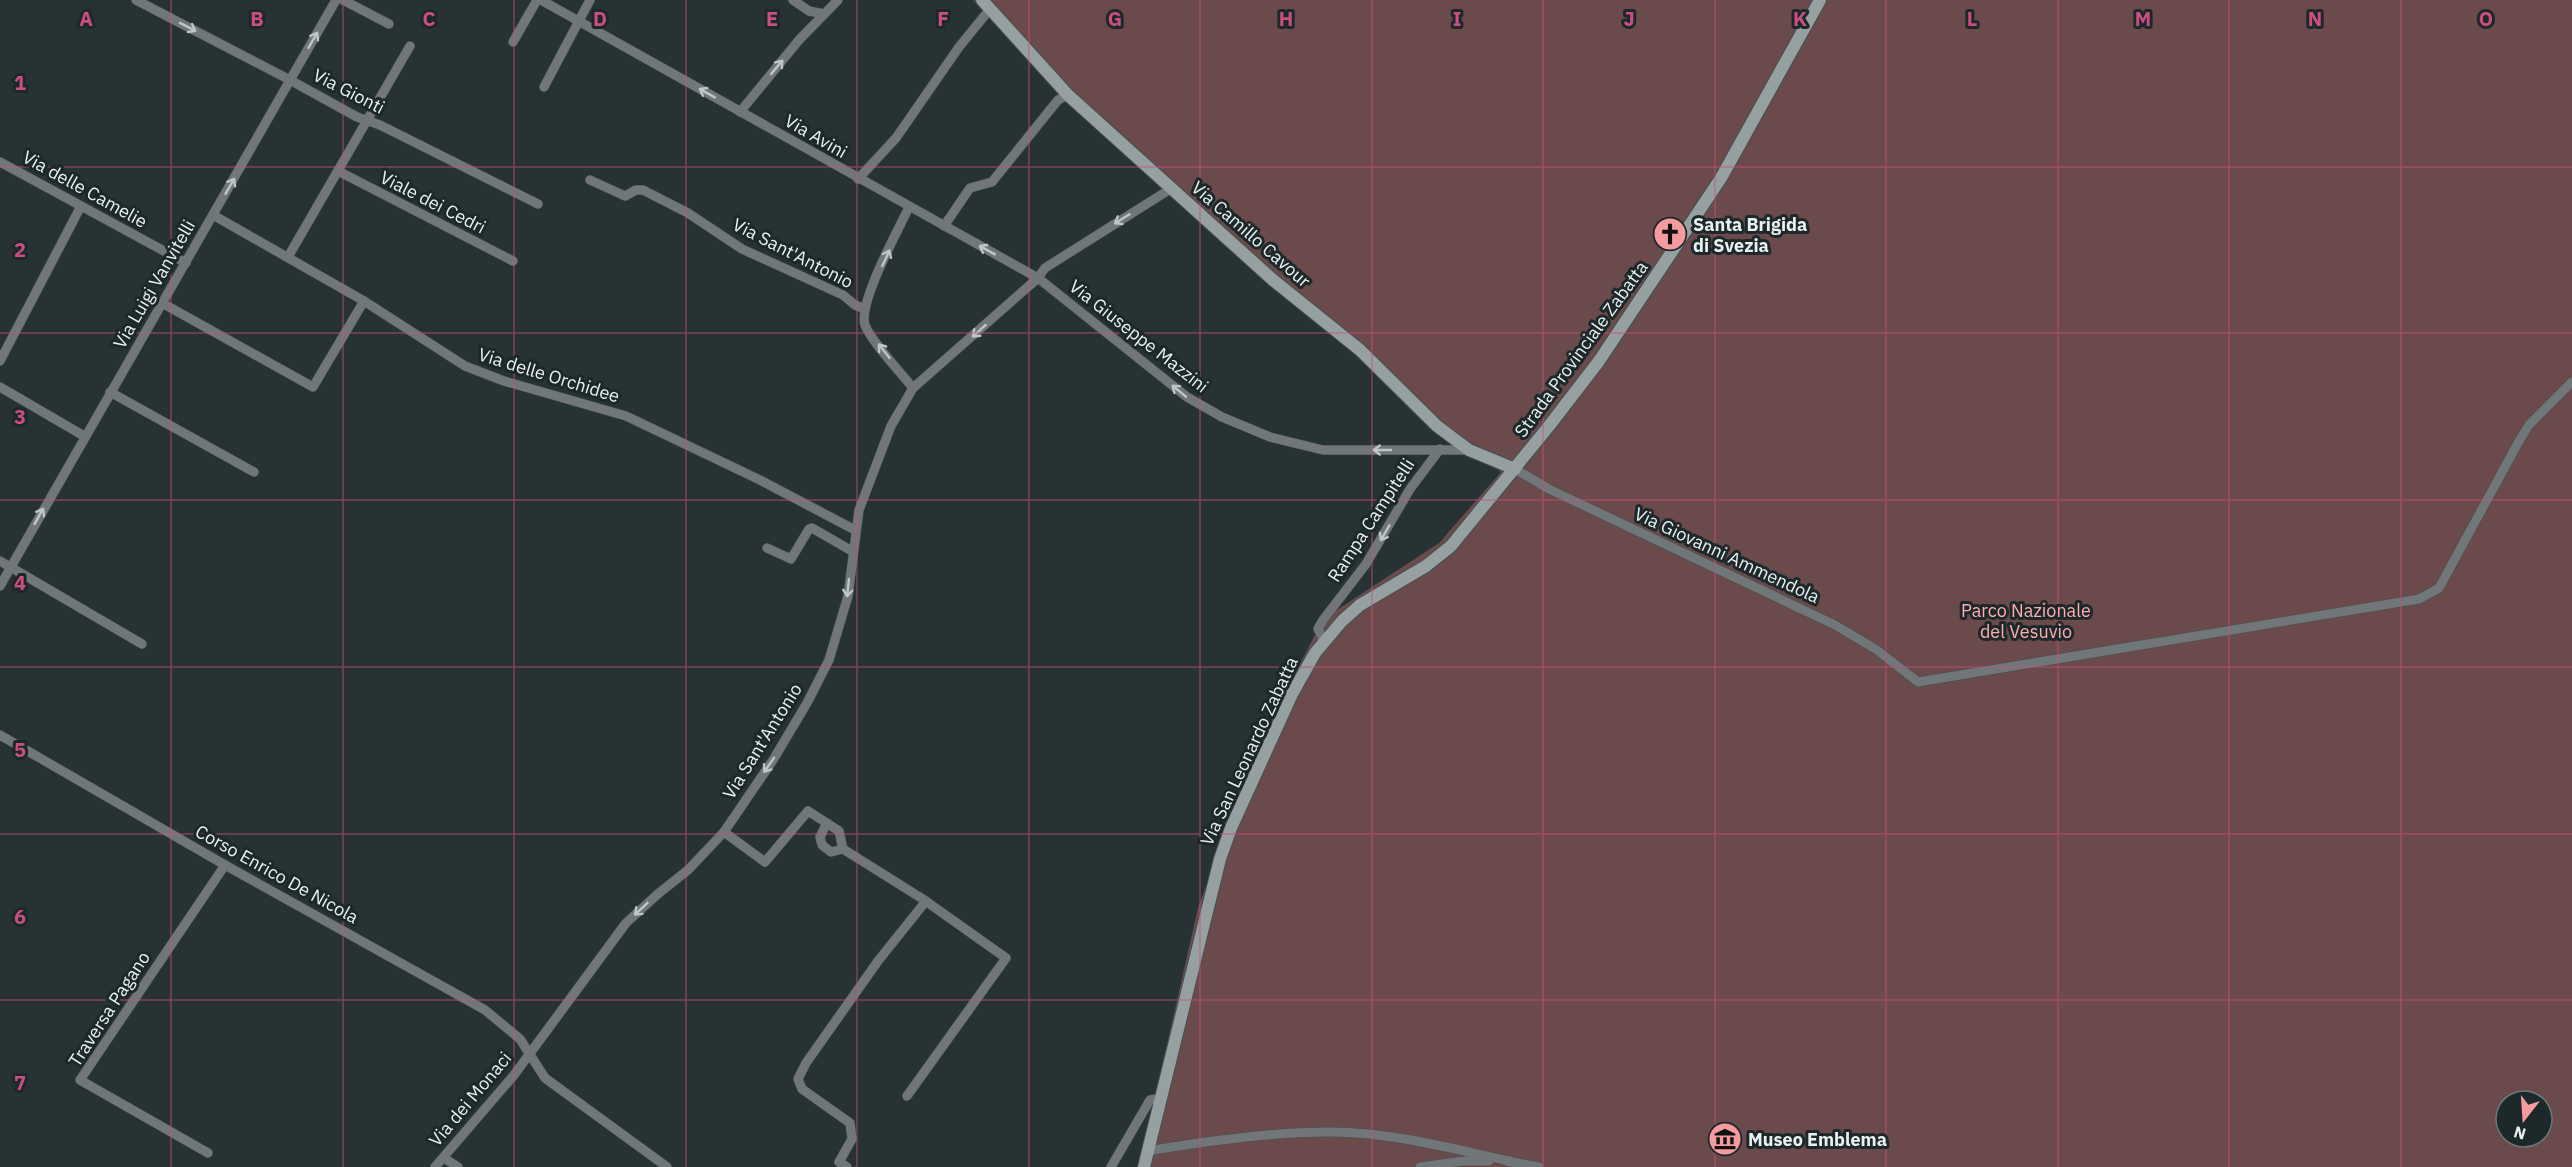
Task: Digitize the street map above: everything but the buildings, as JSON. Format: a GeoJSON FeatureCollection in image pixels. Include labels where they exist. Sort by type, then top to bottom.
{"type":"FeatureCollection","features":[{"type":"Feature","properties":{"kind":"street","name":"Via Gionti"},"geometry":{"type":"LineString","coordinates":[[136,0],[147,2],[367,121],[538,204]]}},
{"type":"Feature","properties":{"kind":"street","name":"Via Luigi Vanvitelli"},"geometry":{"type":"LineString","coordinates":[[0,586],[336,0]]}},
{"type":"Feature","properties":{"kind":"street"},"geometry":{"type":"LineString","coordinates":[[343,0],[389,24]]}},
{"type":"Feature","properties":{"kind":"street","name":"Via Avini"},"geometry":{"type":"LineString","coordinates":[[513,42],[539,0],[1038,278]]}},
{"type":"Feature","properties":{"kind":"street"},"geometry":{"type":"LineString","coordinates":[[544,87],[590,0]]}},
{"type":"Feature","properties":{"kind":"street"},"geometry":{"type":"LineString","coordinates":[[793,0],[809,10],[824,14]]}},
{"type":"Feature","properties":{"kind":"street"},"geometry":{"type":"LineString","coordinates":[[740,112],[838,0]]}},
{"type":"Feature","properties":{"kind":"street","name":"Strada Provinciale Zabatta"},"geometry":{"type":"LineString","coordinates":[[1515,469],[1599,361],[1686,233],[1721,178],[1820,0]]}},
{"type":"Feature","properties":{"kind":"street"},"geometry":{"type":"LineString","coordinates":[[858,179],[896,138],[986,4]]}},
{"type":"Feature","properties":{"kind":"street","name":"Via Camillo Cavour"},"geometry":{"type":"LineString","coordinates":[[986,4],[1068,94],[1273,280],[1360,350],[1437,426],[1469,450],[1515,469]]}},
{"type":"Feature","properties":{"kind":"street"},"geometry":{"type":"LineString","coordinates":[[288,257],[410,46]]}},
{"type":"Feature","properties":{"kind":"street"},"geometry":{"type":"LineString","coordinates":[[944,226],[970,188],[992,182],[1058,100],[1068,94]]}},
{"type":"Feature","properties":{"kind":"street","name":"Via delle Camelie"},"geometry":{"type":"LineString","coordinates":[[0,162],[186,263]]}},
{"type":"Feature","properties":{"kind":"street","name":"Viale dei Cedri"},"geometry":{"type":"LineString","coordinates":[[338,171],[513,261]]}},
{"type":"Feature","properties":{"kind":"street","name":"Via Sant'Antonio"},"geometry":{"type":"LineString","coordinates":[[590,180],[625,196],[636,190],[643,190],[688,213],[742,249],[843,295],[855,305],[865,309],[869,332],[914,388]]}},
{"type":"Feature","properties":{"kind":"street","name":"Via Sant'Antonio"},"geometry":{"type":"LineString","coordinates":[[530,1052],[626,923],[688,870],[724,832],[773,760],[807,703],[829,660],[848,596],[855,530],[868,484],[891,426],[914,388],[1038,278],[1045,268],[1172,188]]}},
{"type":"Feature","properties":{"kind":"street"},"geometry":{"type":"LineString","coordinates":[[0,361],[81,206]]}},
{"type":"Feature","properties":{"kind":"street"},"geometry":{"type":"LineString","coordinates":[[865,309],[866,300],[909,207]]}},
{"type":"Feature","properties":{"kind":"street","name":"Via delle Orchidee"},"geometry":{"type":"LineString","coordinates":[[213,215],[364,301],[471,369],[626,416],[750,475],[855,530]]}},
{"type":"Feature","properties":{"kind":"street","name":"Via Giuseppe Mazzini"},"geometry":{"type":"LineString","coordinates":[[1038,278],[1186,397],[1222,417],[1270,437],[1323,450],[1469,450]]}},
{"type":"Feature","properties":{"kind":"street"},"geometry":{"type":"LineString","coordinates":[[162,303],[313,387],[364,301]]}},
{"type":"Feature","properties":{"kind":"street","name":"Via Giovanni Ammendola"},"geometry":{"type":"LineString","coordinates":[[1515,469],[1549,489],[1835,625],[1877,650],[1918,682],[2407,601],[2432,594],[2439,588],[2529,425],[2572,382]]}},
{"type":"Feature","properties":{"kind":"street"},"geometry":{"type":"LineString","coordinates":[[0,387],[84,436]]}},
{"type":"Feature","properties":{"kind":"street"},"geometry":{"type":"LineString","coordinates":[[110,392],[254,472]]}},
{"type":"Feature","properties":{"kind":"street","name":"Rampa Campitelli"},"geometry":{"type":"LineString","coordinates":[[1324,640],[1318,629],[1323,620],[1366,564],[1410,489],[1440,449]]}},
{"type":"Feature","properties":{"kind":"street","name":"Via San Leonardo Zabatta"},"geometry":{"type":"LineString","coordinates":[[1144,1167],[1220,859],[1231,828],[1292,694],[1324,640],[1360,605],[1426,566],[1451,546],[1515,469]]}},
{"type":"Feature","properties":{"kind":"street"},"geometry":{"type":"LineString","coordinates":[[767,548],[791,559],[809,529],[812,528],[852,551]]}},
{"type":"Feature","properties":{"kind":"street"},"geometry":{"type":"LineString","coordinates":[[0,561],[142,644]]}},
{"type":"Feature","properties":{"kind":"street","name":"Corso Enrico De Nicola"},"geometry":{"type":"LineString","coordinates":[[0,735],[225,865],[477,1005],[503,1023],[530,1052],[544,1078],[667,1167]]}},
{"type":"Feature","properties":{"kind":"street"},"geometry":{"type":"LineString","coordinates":[[724,832],[765,862],[808,811],[839,831],[843,849],[926,901],[878,961],[806,1063],[798,1078],[802,1089],[850,1123],[852,1139],[841,1165]]}},
{"type":"Feature","properties":{"kind":"street"},"geometry":{"type":"LineString","coordinates":[[827,824],[820,837],[822,845],[831,852],[843,849]]}},
{"type":"Feature","properties":{"kind":"street","name":"Traversa Pagano"},"geometry":{"type":"LineString","coordinates":[[208,1153],[80,1080],[225,865]]}},
{"type":"Feature","properties":{"kind":"street"},"geometry":{"type":"LineString","coordinates":[[907,1096],[1006,958],[927,903]]}},
{"type":"Feature","properties":{"kind":"street","name":"Via dei Monaci"},"geometry":{"type":"LineString","coordinates":[[435,1167],[514,1075],[530,1052]]}},
{"type":"Feature","properties":{"kind":"street"},"geometry":{"type":"LineString","coordinates":[[1112,1167],[1150,1100],[1162,1098]]}},
{"type":"Feature","properties":{"kind":"street"},"geometry":{"type":"LineString","coordinates":[[1148,1151],[1212,1141],[1334,1132],[1397,1138],[1539,1167]]}},
{"type":"Feature","properties":{"kind":"street"},"geometry":{"type":"LineString","coordinates":[[444,1158],[458,1167]]}},
{"type":"Feature","properties":{"kind":"street"},"geometry":{"type":"LineString","coordinates":[[1420,1167],[1464,1161],[1510,1161]]}},
{"type":"Feature","properties":{"kind":"green space","name":"Parco Nazionale del Vesuvio"},"geometry":{"type":"Polygon","coordinates":[[[973,0],[2572,0],[2572,1167],[1139,1167],[1198,908],[1238,797],[1283,697],[1323,619],[1439,543],[1501,472],[1442,435],[1394,387],[1234,251],[1086,115],[973,0]]]}},
{"type":"Feature","properties":{"kind":"place","name":"Santa Brigida di Svezia"},"geometry":{"type":"Point","coordinates":[1670,234]}},
{"type":"Feature","properties":{"kind":"place","name":"Museo Emblema"},"geometry":{"type":"Point","coordinates":[1725,1139]}}]}
